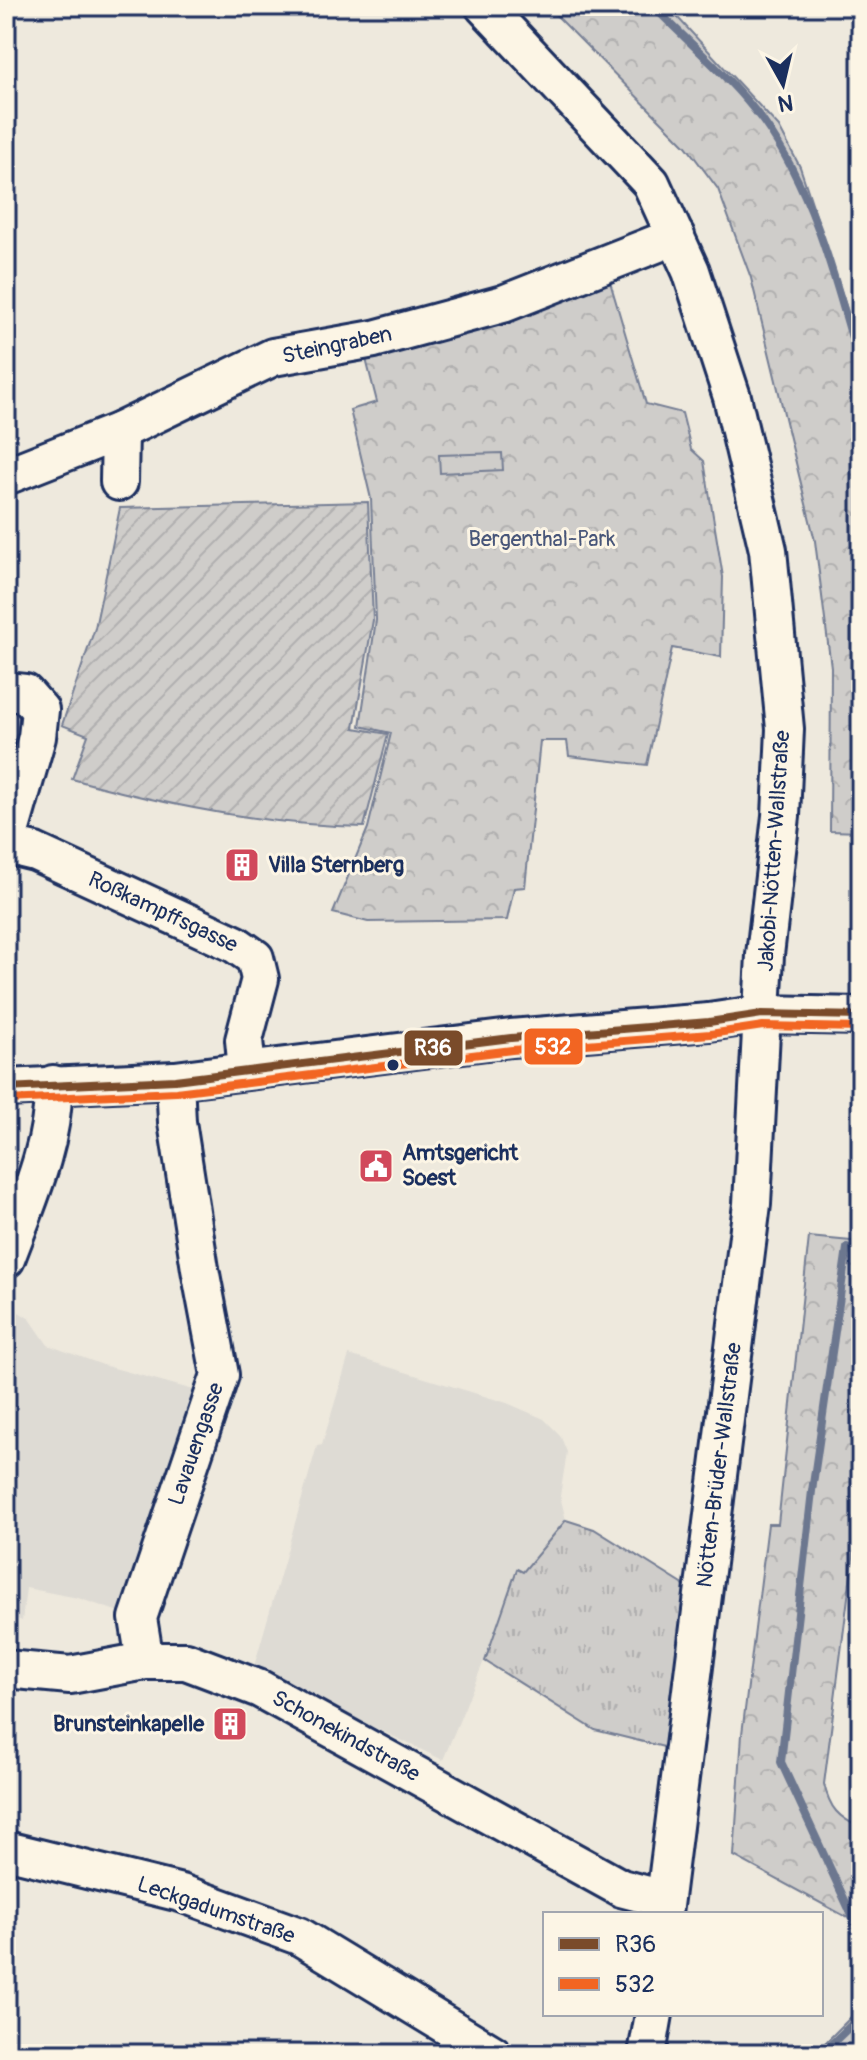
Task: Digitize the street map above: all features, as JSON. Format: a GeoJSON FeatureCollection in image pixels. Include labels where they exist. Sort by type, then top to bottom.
{"type":"FeatureCollection","features":[{"type":"Feature","properties":{"kind":"street","name":"Jakobi-Nötten-Wallstraße"},"geometry":{"type":"LineString","coordinates":[[484,6],[651,183],[691,271],[732,397],[768,550],[785,729],[781,816],[762,1014]]}},
{"type":"Feature","properties":{"kind":"street","name":"Steingraben"},"geometry":{"type":"LineString","coordinates":[[6,476],[120,431],[273,357],[374,339],[503,304],[676,236]]}},
{"type":"Feature","properties":{"kind":"street"},"geometry":{"type":"LineString","coordinates":[[119,482],[120,431]]}},
{"type":"Feature","properties":{"kind":"street"},"geometry":{"type":"LineString","coordinates":[[6,691],[25,693],[40,710],[37,737],[6,845]]}},
{"type":"Feature","properties":{"kind":"street","name":"Roßkampffsgasse"},"geometry":{"type":"LineString","coordinates":[[6,845],[35,852],[235,944],[255,958],[260,979],[244,1040],[247,1070]]}},
{"type":"Feature","properties":{"kind":"street"},"geometry":{"type":"LineString","coordinates":[[6,1088],[175,1080],[511,1038],[709,1022],[762,1014],[861,1016]]}},
{"type":"Feature","properties":{"kind":"street","name":"Nötten-Brüder-Wallstraße"},"geometry":{"type":"LineString","coordinates":[[663,1906],[752,1204],[762,1014]]}},
{"type":"Feature","properties":{"kind":"street","name":"Lavauengasse"},"geometry":{"type":"LineString","coordinates":[[145,1661],[138,1618],[220,1375],[195,1240],[175,1080]]}},
{"type":"Feature","properties":{"kind":"street"},"geometry":{"type":"LineString","coordinates":[[6,1259],[33,1186],[54,1106],[53,1084]]}},
{"type":"Feature","properties":{"kind":"street","name":"Schonekindstraße"},"geometry":{"type":"LineString","coordinates":[[6,1669],[70,1675],[145,1661],[186,1661],[260,1689],[621,1888],[663,1906]]}},
{"type":"Feature","properties":{"kind":"street","name":"Leckgadumstraße"},"geometry":{"type":"LineString","coordinates":[[6,1850],[181,1893],[299,1936],[493,2054]]}},
{"type":"Feature","properties":{"kind":"street"},"geometry":{"type":"LineString","coordinates":[[647,2054],[654,2016]]}},
{"type":"Feature","properties":{"kind":"shaded area"},"geometry":{"type":"Polygon","coordinates":[[[6,1304],[30,1319],[48,1345],[103,1365],[201,1392],[125,1614],[78,1598],[26,1588],[22,1621],[6,1614],[6,1304]]]}},
{"type":"Feature","properties":{"kind":"shaded area"},"geometry":{"type":"Polygon","coordinates":[[[349,1355],[507,1403],[544,1419],[560,1435],[567,1452],[560,1496],[566,1520],[523,1572],[517,1570],[443,1760],[253,1670],[317,1446],[322,1445],[349,1355]]]}},
{"type":"Feature","properties":{"kind":"green space"},"geometry":{"type":"Polygon","coordinates":[[[547,6],[667,6],[779,127],[800,167],[861,351],[861,832],[830,831],[831,667],[815,541],[751,278],[718,189],[686,146],[547,6]]]}},
{"type":"Feature","properties":{"kind":"green space","name":"Bergenthal-Park"},"geometry":{"type":"Polygon","coordinates":[[[608,275],[646,404],[682,413],[691,449],[704,461],[723,577],[721,657],[672,648],[647,765],[569,756],[567,741],[540,741],[525,887],[514,888],[507,920],[368,922],[333,913],[368,828],[391,733],[360,726],[376,620],[371,499],[350,410],[377,402],[365,355],[608,275]]]}},
{"type":"Feature","properties":{"kind":"green space"},"geometry":{"type":"Polygon","coordinates":[[[502,453],[503,470],[440,473],[439,455],[502,453]]]}},
{"type":"Feature","properties":{"kind":"green space"},"geometry":{"type":"Polygon","coordinates":[[[368,502],[373,620],[354,728],[388,734],[364,827],[290,822],[216,812],[144,798],[72,779],[88,735],[62,725],[95,628],[120,508],[368,502]]]}},
{"type":"Feature","properties":{"kind":"green space"},"geometry":{"type":"Polygon","coordinates":[[[809,1237],[861,1242],[861,1496],[824,1784],[836,1811],[861,1828],[861,1976],[852,1920],[734,1856],[742,1734],[768,1524],[778,1524],[809,1237]]]}},
{"type":"Feature","properties":{"kind":"green space"},"geometry":{"type":"Polygon","coordinates":[[[566,1520],[594,1529],[682,1584],[688,1593],[672,1749],[595,1730],[485,1661],[517,1569],[523,1572],[566,1520]]]}},
{"type":"Feature","properties":{"kind":"green space"},"geometry":{"type":"Polygon","coordinates":[[[861,2007],[861,2054],[814,2054],[861,2007]]]}},
{"type":"Feature","properties":{"kind":"waterway"},"geometry":{"type":"LineString","coordinates":[[653,6],[738,91],[781,149],[811,209],[861,370]]}},
{"type":"Feature","properties":{"kind":"waterway"},"geometry":{"type":"LineString","coordinates":[[847,1248],[812,1491],[781,1762],[855,1922],[861,1957]]}},
{"type":"Feature","properties":{"kind":"waterway"},"geometry":{"type":"LineString","coordinates":[[821,2054],[861,2016]]}},
{"type":"Feature","properties":{"kind":"transit line","name":"R36"},"geometry":{"type":"LineString","coordinates":[[6,1088],[175,1080],[511,1038],[709,1022],[762,1014],[861,1016]]}},
{"type":"Feature","properties":{"kind":"transit line","name":"532"},"geometry":{"type":"LineString","coordinates":[[7,1100],[176,1092],[512,1050],[710,1034],[763,1026],[861,1028]]}},
{"type":"Feature","properties":{"kind":"place","name":"Villa Sternberg"},"geometry":{"type":"Point","coordinates":[242,865]}},
{"type":"Feature","properties":{"kind":"place","name":"Amtsgericht Soest"},"geometry":{"type":"Point","coordinates":[376,1166]}},
{"type":"Feature","properties":{"kind":"place","name":"Brunsteinkapelle"},"geometry":{"type":"Point","coordinates":[230,1724]}}]}
